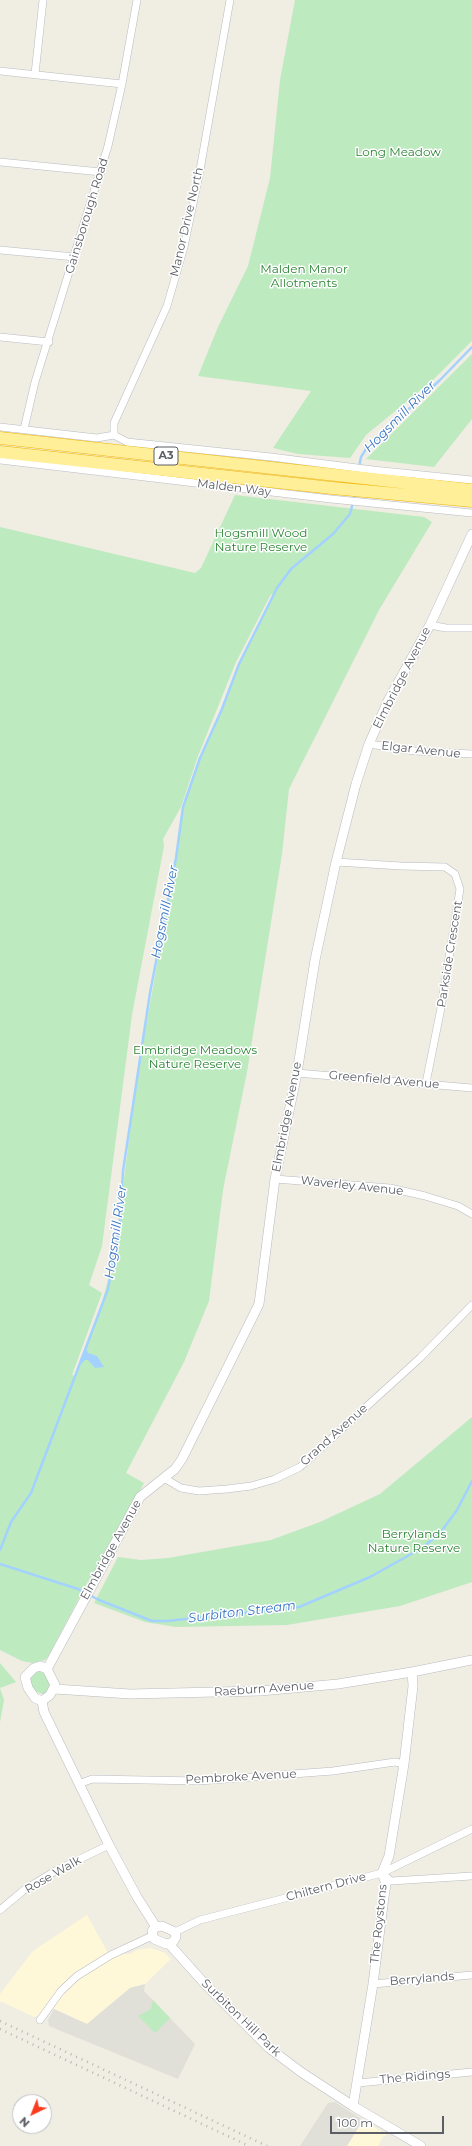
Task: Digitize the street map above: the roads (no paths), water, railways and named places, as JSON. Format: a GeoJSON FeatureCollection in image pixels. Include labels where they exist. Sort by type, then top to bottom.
{"type":"FeatureCollection","features":[{"type":"Feature","properties":{"kind":"highway","name":"Malden Way"},"geometry":{"type":"LineString","coordinates":[[0,438],[372,474]]}},
{"type":"Feature","properties":{"kind":"highway","name":"Malden Way"},"geometry":{"type":"LineString","coordinates":[[0,452],[332,494],[369,497]]}},
{"type":"Feature","properties":{"kind":"highway","name":"A3"},"geometry":{"type":"LineString","coordinates":[[372,474],[472,490]]}},
{"type":"Feature","properties":{"kind":"highway","name":"A3"},"geometry":{"type":"LineString","coordinates":[[369,497],[472,501]]}},
{"type":"Feature","properties":{"kind":"street"},"geometry":{"type":"LineString","coordinates":[[35,74],[43,0]]}},
{"type":"Feature","properties":{"kind":"street","name":"Gainsborough Road"},"geometry":{"type":"LineString","coordinates":[[24,429],[35,382],[75,258],[100,172],[122,84],[137,0]]}},
{"type":"Feature","properties":{"kind":"street","name":"Manor Drive North"},"geometry":{"type":"LineString","coordinates":[[114,435],[114,423],[167,306],[184,247],[200,170],[230,0]]}},
{"type":"Feature","properties":{"kind":"street"},"geometry":{"type":"LineString","coordinates":[[0,71],[122,84]]}},
{"type":"Feature","properties":{"kind":"street"},"geometry":{"type":"LineString","coordinates":[[0,162],[100,172]]}},
{"type":"Feature","properties":{"kind":"street"},"geometry":{"type":"LineString","coordinates":[[0,250],[75,258]]}},
{"type":"Feature","properties":{"kind":"street"},"geometry":{"type":"LineString","coordinates":[[0,337],[48,342]]}},
{"type":"Feature","properties":{"kind":"street"},"geometry":{"type":"LineString","coordinates":[[0,427],[97,438],[114,435]]}},
{"type":"Feature","properties":{"kind":"street","name":"Malden Way"},"geometry":{"type":"LineString","coordinates":[[114,435],[127,442],[271,457],[336,470]]}},
{"type":"Feature","properties":{"kind":"street","name":"Malden Way"},"geometry":{"type":"LineString","coordinates":[[0,460],[332,494]]}},
{"type":"Feature","properties":{"kind":"street"},"geometry":{"type":"LineString","coordinates":[[372,474],[472,480]]}},
{"type":"Feature","properties":{"kind":"street","name":"Malden Way"},"geometry":{"type":"LineString","coordinates":[[369,497],[470,513],[472,522]]}},
{"type":"Feature","properties":{"kind":"street","name":"Elmbridge Avenue"},"geometry":{"type":"LineString","coordinates":[[47,1669],[140,1497],[175,1469],[182,1459],[259,1304],[275,1179],[297,1073],[315,960],[336,862],[356,784],[370,744],[388,701],[430,625],[472,534]]}},
{"type":"Feature","properties":{"kind":"street"},"geometry":{"type":"LineString","coordinates":[[430,625],[446,628],[472,628]]}},
{"type":"Feature","properties":{"kind":"street","name":"Elgar Avenue"},"geometry":{"type":"LineString","coordinates":[[370,744],[415,751],[472,754]]}},
{"type":"Feature","properties":{"kind":"street","name":"Parkside Crescent"},"geometry":{"type":"LineString","coordinates":[[336,862],[445,867],[456,874],[460,889],[441,1008],[426,1083]]}},
{"type":"Feature","properties":{"kind":"street","name":"Greenfield Avenue"},"geometry":{"type":"LineString","coordinates":[[297,1073],[472,1088]]}},
{"type":"Feature","properties":{"kind":"street","name":"Waverley Avenue"},"geometry":{"type":"LineString","coordinates":[[275,1179],[390,1188],[425,1196],[458,1206],[472,1214]]}},
{"type":"Feature","properties":{"kind":"street","name":"Grand Avenue"},"geometry":{"type":"LineString","coordinates":[[164,1478],[181,1488],[199,1491],[227,1489],[251,1486],[275,1479],[300,1467],[420,1358],[472,1305]]}},
{"type":"Feature","properties":{"kind":"street","name":"Raeburn Avenue"},"geometry":{"type":"LineString","coordinates":[[55,1689],[145,1694],[260,1691],[338,1684],[412,1672],[472,1660]]}},
{"type":"Feature","properties":{"kind":"street"},"geometry":{"type":"LineString","coordinates":[[40,1666],[47,1669],[53,1677],[55,1689],[42,1701],[35,1698],[28,1688],[25,1677],[34,1668],[40,1666]]}},
{"type":"Feature","properties":{"kind":"street","name":"The Roystons"},"geometry":{"type":"LineString","coordinates":[[353,2106],[358,2083],[373,1984],[386,1884],[382,1873],[391,1846],[404,1764],[413,1686],[412,1672]]}},
{"type":"Feature","properties":{"kind":"street"},"geometry":{"type":"LineString","coordinates":[[42,1701],[44,1712],[109,1845],[137,1897],[156,1927]]}},
{"type":"Feature","properties":{"kind":"street","name":"Pembroke Avenue"},"geometry":{"type":"LineString","coordinates":[[79,1784],[92,1779],[199,1781],[333,1772],[395,1762],[404,1764]]}},
{"type":"Feature","properties":{"kind":"street","name":"Chiltern Drive"},"geometry":{"type":"LineString","coordinates":[[175,1932],[200,1920],[382,1873],[472,1829]]}},
{"type":"Feature","properties":{"kind":"street","name":"Rose Walk"},"geometry":{"type":"LineString","coordinates":[[0,1910],[24,1890],[57,1870],[109,1845]]}},
{"type":"Feature","properties":{"kind":"street"},"geometry":{"type":"LineString","coordinates":[[382,1873],[391,1881],[472,1876]]}},
{"type":"Feature","properties":{"kind":"street"},"geometry":{"type":"LineString","coordinates":[[40,2020],[61,1991],[77,1976],[110,1955],[152,1936],[152,1931],[156,1927],[167,1927],[175,1932],[176,1937],[173,1942],[169,1944]]}},
{"type":"Feature","properties":{"kind":"street","name":"Surbiton Hill Park"},"geometry":{"type":"LineString","coordinates":[[152,1936],[157,1941],[169,1944],[205,1984],[269,2048],[301,2072],[353,2106],[421,2146]]}},
{"type":"Feature","properties":{"kind":"street","name":"Berrylands"},"geometry":{"type":"LineString","coordinates":[[373,1984],[472,1975]]}},
{"type":"Feature","properties":{"kind":"street","name":"The Ridings"},"geometry":{"type":"LineString","coordinates":[[358,2083],[472,2072]]}},
{"type":"Feature","properties":{"kind":"water"},"geometry":{"type":"Polygon","coordinates":[[[86,1348],[88,1353],[97,1356],[104,1367],[95,1368],[88,1360],[85,1360],[80,1365],[86,1348]]]}},
{"type":"Feature","properties":{"kind":"waterway","name":"Hogsmill River"},"geometry":{"type":"LineString","coordinates":[[359,467],[361,457],[366,449],[440,380],[472,347]]}},
{"type":"Feature","properties":{"kind":"waterway","name":"Hogsmill River"},"geometry":{"type":"LineString","coordinates":[[0,1550],[11,1522],[31,1493],[108,1289],[120,1222],[123,1171],[150,993],[176,858],[183,807],[200,758],[222,709],[239,664],[277,588],[291,569],[333,534],[350,514],[355,494]]}},
{"type":"Feature","properties":{"kind":"waterway","name":"Surbiton Stream"},"geometry":{"type":"LineString","coordinates":[[0,1564],[78,1589],[99,1600],[152,1621],[167,1621],[299,1607],[370,1577],[422,1548],[440,1533],[457,1510],[472,1481]]}},
{"type":"Feature","properties":{"kind":"railway"},"geometry":{"type":"LineString","coordinates":[[0,2021],[267,2146]]}},
{"type":"Feature","properties":{"kind":"railway"},"geometry":{"type":"LineString","coordinates":[[0,2029],[249,2146]]}},
{"type":"Feature","properties":{"kind":"park label","name":"Long Meadow"},"geometry":{"type":"Point","coordinates":[398,152]}},
{"type":"Feature","properties":{"kind":"park label","name":"Malden Manor Allotments"},"geometry":{"type":"Point","coordinates":[304,276]}},
{"type":"Feature","properties":{"kind":"park label","name":"Hogsmill Wood Nature Reserve"},"geometry":{"type":"Point","coordinates":[261,540]}},
{"type":"Feature","properties":{"kind":"park label","name":"Elmbridge Meadows Nature Reserve"},"geometry":{"type":"Point","coordinates":[195,1057]}},
{"type":"Feature","properties":{"kind":"park label","name":"Berrylands Nature Reserve"},"geometry":{"type":"Point","coordinates":[414,1541]}}]}
